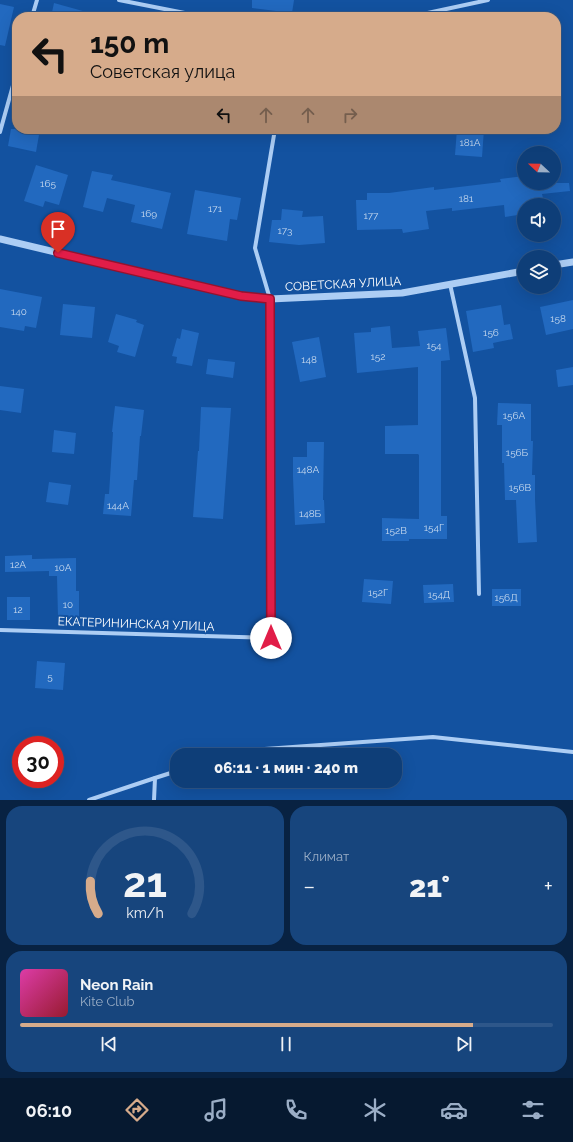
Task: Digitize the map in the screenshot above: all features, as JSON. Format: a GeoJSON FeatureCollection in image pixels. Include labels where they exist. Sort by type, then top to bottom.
{"type":"FeatureCollection","features":[{"type":"Feature","properties":{"kind":"street"},"geometry":{"type":"LineString","coordinates":[[33,12],[37,0]]}},
{"type":"Feature","properties":{"kind":"street"},"geometry":{"type":"LineString","coordinates":[[119,0],[180,12]]}},
{"type":"Feature","properties":{"kind":"street"},"geometry":{"type":"LineString","coordinates":[[432,12],[488,0]]}},
{"type":"Feature","properties":{"kind":"street"},"geometry":{"type":"LineString","coordinates":[[0,132],[12,89]]}},
{"type":"Feature","properties":{"kind":"street"},"geometry":{"type":"LineString","coordinates":[[270,299],[255,248],[274,134]]}},
{"type":"Feature","properties":{"kind":"street","name":"СОВЕТСКАЯ УЛИЦА"},"geometry":{"type":"LineString","coordinates":[[0,239],[241,296],[270,299],[402,293],[517,272]]}},
{"type":"Feature","properties":{"kind":"street"},"geometry":{"type":"LineString","coordinates":[[561,265],[573,262]]}},
{"type":"Feature","properties":{"kind":"street"},"geometry":{"type":"LineString","coordinates":[[450,284],[475,398],[478,594]]}},
{"type":"Feature","properties":{"kind":"street","name":"ЕКАТЕРИНИНСКАЯ УЛИЦА"},"geometry":{"type":"LineString","coordinates":[[0,630],[271,638],[270,299]]}},
{"type":"Feature","properties":{"kind":"street"},"geometry":{"type":"LineString","coordinates":[[280,748],[433,737],[573,752]]}},
{"type":"Feature","properties":{"kind":"street"},"geometry":{"type":"LineString","coordinates":[[89,800],[170,773]]}},
{"type":"Feature","properties":{"kind":"street"},"geometry":{"type":"LineString","coordinates":[[154,800],[155,778]]}},
{"type":"Feature","properties":{"kind":"building"},"geometry":{"type":"Polygon","coordinates":[[[252,0],[294,0],[292,12],[252,8],[252,0]]]}},
{"type":"Feature","properties":{"kind":"building"},"geometry":{"type":"Polygon","coordinates":[[[54,3],[86,12],[52,12],[54,3]]]}},
{"type":"Feature","properties":{"kind":"building"},"geometry":{"type":"Polygon","coordinates":[[[0,4],[14,7],[5,46],[0,45],[0,4]]]}},
{"type":"Feature","properties":{"kind":"building"},"geometry":{"type":"Polygon","coordinates":[[[11,129],[12,134],[39,134],[36,152],[8,146],[11,129]]]}},
{"type":"Feature","properties":{"kind":"building"},"geometry":{"type":"Polygon","coordinates":[[[457,134],[484,134],[482,157],[455,155],[457,134]]]}},
{"type":"Feature","properties":{"kind":"building"},"geometry":{"type":"Polygon","coordinates":[[[36,165],[68,175],[59,205],[45,201],[43,207],[24,201],[36,165]]]}},
{"type":"Feature","properties":{"kind":"building"},"geometry":{"type":"Polygon","coordinates":[[[92,171],[113,175],[111,180],[171,193],[162,229],[131,222],[135,205],[107,198],[103,212],[83,207],[92,171]]]}},
{"type":"Feature","properties":{"kind":"building"},"geometry":{"type":"Polygon","coordinates":[[[517,177],[517,190],[561,190],[561,183],[569,183],[570,191],[542,194],[543,198],[517,198],[517,215],[505,217],[504,205],[452,211],[452,208],[426,211],[429,229],[403,233],[402,229],[357,230],[356,200],[367,200],[367,193],[389,193],[434,187],[434,190],[501,182],[500,179],[517,177]]]}},
{"type":"Feature","properties":{"kind":"building"},"geometry":{"type":"Polygon","coordinates":[[[195,190],[241,198],[237,220],[230,219],[227,241],[187,234],[195,190]]]}},
{"type":"Feature","properties":{"kind":"building"},"geometry":{"type":"Polygon","coordinates":[[[282,209],[303,211],[302,217],[323,216],[325,243],[299,245],[269,242],[272,220],[281,220],[282,209]]]}},
{"type":"Feature","properties":{"kind":"building"},"geometry":{"type":"Polygon","coordinates":[[[0,289],[42,297],[36,328],[25,326],[24,331],[0,327],[0,289]]]}},
{"type":"Feature","properties":{"kind":"building"},"geometry":{"type":"Polygon","coordinates":[[[573,300],[573,329],[546,335],[540,307],[573,300]]]}},
{"type":"Feature","properties":{"kind":"building"},"geometry":{"type":"Polygon","coordinates":[[[63,304],[95,307],[92,338],[60,335],[63,304]]]}},
{"type":"Feature","properties":{"kind":"building"},"geometry":{"type":"Polygon","coordinates":[[[501,305],[504,325],[510,324],[513,339],[493,343],[494,348],[473,352],[466,311],[501,305]]]}},
{"type":"Feature","properties":{"kind":"building"},"geometry":{"type":"Polygon","coordinates":[[[116,314],[137,320],[136,322],[144,325],[135,357],[117,352],[119,346],[108,342],[116,314]]]}},
{"type":"Feature","properties":{"kind":"building"},"geometry":{"type":"Polygon","coordinates":[[[390,326],[392,348],[420,346],[418,331],[446,328],[450,360],[441,361],[441,516],[447,516],[447,539],[382,541],[382,518],[419,519],[419,455],[385,454],[385,426],[418,425],[418,367],[357,373],[354,333],[371,332],[371,328],[390,326]]]}},
{"type":"Feature","properties":{"kind":"building"},"geometry":{"type":"Polygon","coordinates":[[[182,329],[199,333],[192,366],[176,363],[177,357],[172,356],[177,338],[180,339],[182,329]]]}},
{"type":"Feature","properties":{"kind":"building"},"geometry":{"type":"Polygon","coordinates":[[[319,337],[326,377],[300,382],[292,342],[319,337]]]}},
{"type":"Feature","properties":{"kind":"building"},"geometry":{"type":"Polygon","coordinates":[[[208,359],[235,362],[233,378],[206,374],[208,359]]]}},
{"type":"Feature","properties":{"kind":"building"},"geometry":{"type":"Polygon","coordinates":[[[573,367],[573,385],[558,387],[556,370],[573,367]]]}},
{"type":"Feature","properties":{"kind":"building"},"geometry":{"type":"Polygon","coordinates":[[[0,386],[24,389],[21,413],[0,410],[0,386]]]}},
{"type":"Feature","properties":{"kind":"building"},"geometry":{"type":"Polygon","coordinates":[[[498,403],[531,404],[531,441],[533,441],[532,475],[535,475],[537,542],[518,543],[516,500],[505,500],[504,463],[502,463],[502,425],[497,425],[498,403]]]}},
{"type":"Feature","properties":{"kind":"building"},"geometry":{"type":"Polygon","coordinates":[[[115,406],[144,410],[140,436],[137,480],[134,480],[131,516],[103,514],[105,494],[109,494],[112,432],[115,406]]]}},
{"type":"Feature","properties":{"kind":"building"},"geometry":{"type":"Polygon","coordinates":[[[201,407],[231,408],[223,519],[193,517],[201,407]]]}},
{"type":"Feature","properties":{"kind":"building"},"geometry":{"type":"Polygon","coordinates":[[[54,430],[76,433],[74,454],[52,452],[54,430]]]}},
{"type":"Feature","properties":{"kind":"building"},"geometry":{"type":"Polygon","coordinates":[[[307,442],[324,442],[323,500],[325,523],[295,525],[293,457],[307,457],[307,442]]]}},
{"type":"Feature","properties":{"kind":"building"},"geometry":{"type":"Polygon","coordinates":[[[49,482],[71,485],[68,505],[46,502],[49,482]]]}},
{"type":"Feature","properties":{"kind":"building"},"geometry":{"type":"Polygon","coordinates":[[[32,555],[32,559],[76,558],[76,591],[79,591],[79,617],[58,617],[57,576],[49,576],[49,571],[5,572],[5,556],[32,555]]]}},
{"type":"Feature","properties":{"kind":"building"},"geometry":{"type":"Polygon","coordinates":[[[364,579],[393,581],[391,604],[362,602],[364,579]]]}},
{"type":"Feature","properties":{"kind":"building"},"geometry":{"type":"Polygon","coordinates":[[[453,584],[454,602],[424,603],[423,585],[453,584]]]}},
{"type":"Feature","properties":{"kind":"building"},"geometry":{"type":"Polygon","coordinates":[[[492,589],[521,589],[521,606],[492,606],[492,589]]]}},
{"type":"Feature","properties":{"kind":"building"},"geometry":{"type":"Polygon","coordinates":[[[7,597],[30,597],[30,620],[7,620],[7,597]]]}},
{"type":"Feature","properties":{"kind":"building"},"geometry":{"type":"Polygon","coordinates":[[[37,661],[65,663],[63,690],[35,688],[37,661]]]}},
{"type":"Feature","properties":{"kind":"route"},"geometry":{"type":"LineString","coordinates":[[58,253],[241,296],[270,299],[271,638]]}}]}
